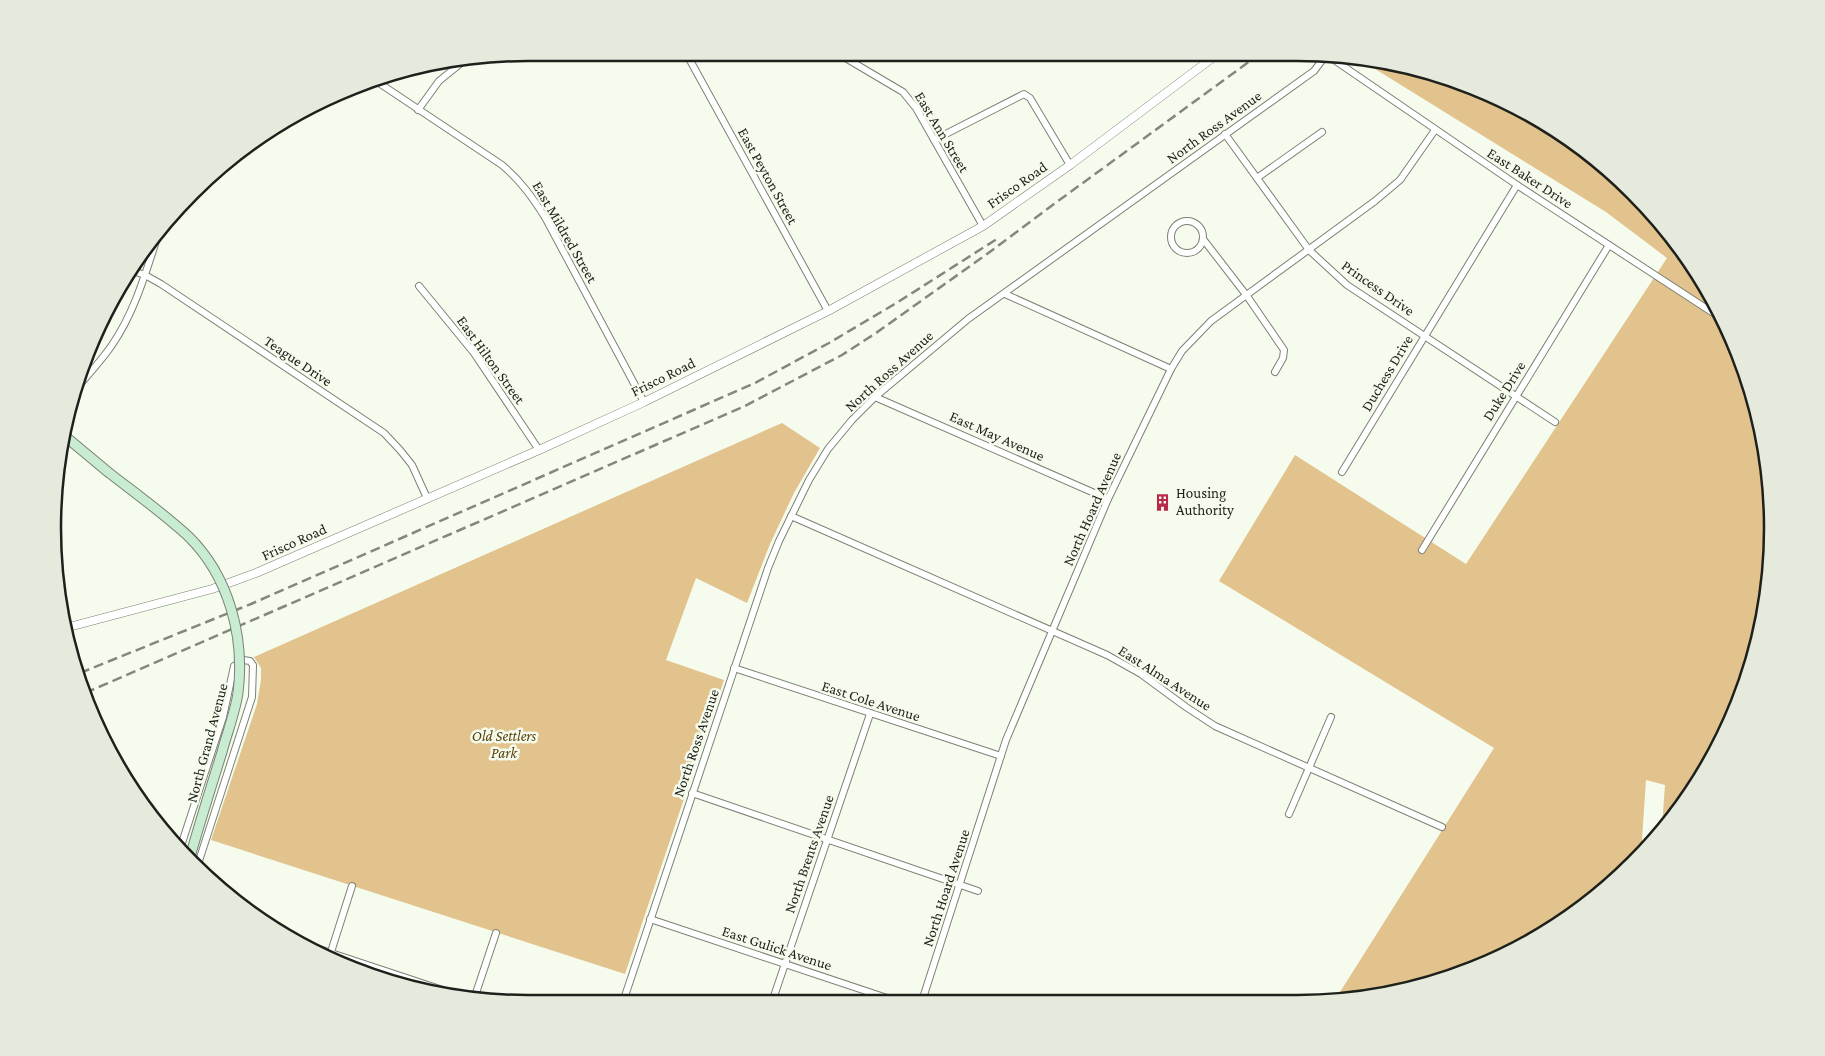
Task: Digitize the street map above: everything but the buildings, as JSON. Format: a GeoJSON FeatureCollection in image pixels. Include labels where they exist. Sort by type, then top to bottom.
{"type":"FeatureCollection","features":[{"type":"Feature","properties":{"kind":"main road","name":"North Grand Avenue"},"geometry":{"type":"LineString","coordinates":[[70,440],[188,537],[203,554],[216,573],[224,590],[236,629],[239,657],[238,694],[192,851]]}},
{"type":"Feature","properties":{"kind":"street","name":"East Peyton Street"},"geometry":{"type":"LineString","coordinates":[[690,61],[828,311]]}},
{"type":"Feature","properties":{"kind":"street","name":"East Ann Street"},"geometry":{"type":"LineString","coordinates":[[851,61],[904,92],[916,108],[983,226]]}},
{"type":"Feature","properties":{"kind":"street","name":"Frisco Road"},"geometry":{"type":"LineString","coordinates":[[72,626],[212,589],[256,573],[539,450],[644,402],[828,311],[983,226],[1070,165],[1208,61]]}},
{"type":"Feature","properties":{"kind":"street","name":"North Ross Avenue"},"geometry":{"type":"LineString","coordinates":[[625,995],[768,568],[809,480],[828,449],[852,420],[875,397],[968,319],[1314,71],[1320,62]]}},
{"type":"Feature","properties":{"kind":"street","name":"East Baker Drive"},"geometry":{"type":"LineString","coordinates":[[1338,63],[1517,185],[1710,310]]}},
{"type":"Feature","properties":{"kind":"street"},"geometry":{"type":"LineString","coordinates":[[418,110],[439,81],[457,67]]}},
{"type":"Feature","properties":{"kind":"street","name":"East Mildred Street"},"geometry":{"type":"LineString","coordinates":[[382,85],[502,164],[530,192],[644,402]]}},
{"type":"Feature","properties":{"kind":"street"},"geometry":{"type":"LineString","coordinates":[[934,140],[1024,94],[1030,98],[1070,165]]}},
{"type":"Feature","properties":{"kind":"street","name":"North Hoard Avenue"},"geometry":{"type":"LineString","coordinates":[[924,995],[1006,740],[1108,499],[1171,369],[1182,351],[1211,321],[1309,250],[1400,180],[1435,130]]}},
{"type":"Feature","properties":{"kind":"street"},"geometry":{"type":"LineString","coordinates":[[1257,178],[1322,132]]}},
{"type":"Feature","properties":{"kind":"street","name":"Princess Drive"},"geometry":{"type":"LineString","coordinates":[[1225,134],[1309,250],[1347,285],[1555,422]]}},
{"type":"Feature","properties":{"kind":"street","name":"Duchess Drive"},"geometry":{"type":"LineString","coordinates":[[1342,472],[1517,185]]}},
{"type":"Feature","properties":{"kind":"street"},"geometry":{"type":"LineString","coordinates":[[1203,239],[1198,249],[1188,254],[1182,253],[1173,246],[1170,235],[1174,226],[1183,221],[1198,225],[1203,234],[1203,239],[1247,296],[1284,350],[1283,358],[1275,372]]}},
{"type":"Feature","properties":{"kind":"street","name":"Duke Drive"},"geometry":{"type":"LineString","coordinates":[[1422,550],[1609,244]]}},
{"type":"Feature","properties":{"kind":"street"},"geometry":{"type":"LineString","coordinates":[[87,376],[113,344],[136,300],[153,251]]}},
{"type":"Feature","properties":{"kind":"street","name":"Teague Drive"},"geometry":{"type":"LineString","coordinates":[[138,273],[161,284],[384,433],[412,465],[427,498]]}},
{"type":"Feature","properties":{"kind":"street","name":"East Hilton Street"},"geometry":{"type":"LineString","coordinates":[[419,286],[474,354],[539,450]]}},
{"type":"Feature","properties":{"kind":"street"},"geometry":{"type":"LineString","coordinates":[[1005,294],[1171,369]]}},
{"type":"Feature","properties":{"kind":"street","name":"East May Avenue"},"geometry":{"type":"LineString","coordinates":[[875,397],[1108,499]]}},
{"type":"Feature","properties":{"kind":"street","name":"East Alma Avenue"},"geometry":{"type":"LineString","coordinates":[[791,516],[1107,655],[1141,674],[1216,726],[1442,827]]}},
{"type":"Feature","properties":{"kind":"street"},"geometry":{"type":"LineString","coordinates":[[182,842],[223,717],[234,666],[243,660],[250,661],[253,665],[252,697],[199,859]]}},
{"type":"Feature","properties":{"kind":"street","name":"East Cole Avenue"},"geometry":{"type":"LineString","coordinates":[[734,668],[1001,756]]}},
{"type":"Feature","properties":{"kind":"street","name":"North Brents Avenue"},"geometry":{"type":"LineString","coordinates":[[774,995],[870,714]]}},
{"type":"Feature","properties":{"kind":"street"},"geometry":{"type":"LineString","coordinates":[[1289,814],[1331,717]]}},
{"type":"Feature","properties":{"kind":"street"},"geometry":{"type":"LineString","coordinates":[[692,793],[978,891]]}},
{"type":"Feature","properties":{"kind":"street"},"geometry":{"type":"LineString","coordinates":[[331,951],[352,886]]}},
{"type":"Feature","properties":{"kind":"street","name":"East Gulick Avenue"},"geometry":{"type":"LineString","coordinates":[[650,919],[878,995]]}},
{"type":"Feature","properties":{"kind":"street"},"geometry":{"type":"LineString","coordinates":[[476,992],[496,933]]}},
{"type":"Feature","properties":{"kind":"street"},"geometry":{"type":"LineString","coordinates":[[368,966],[410,980]]}},
{"type":"Feature","properties":{"kind":"green space"},"geometry":{"type":"Polygon","coordinates":[[[1373,67],[1418,77],[1476,97],[1503,109],[1556,140],[1605,177],[1648,220],[1685,269],[1701,295],[1728,349],[1748,407],[1760,467],[1763,497],[1763,559],[1760,589],[1748,649],[1739,678],[1716,734],[1685,787],[1663,817],[1665,785],[1646,780],[1642,843],[1605,879],[1581,898],[1530,932],[1476,959],[1418,979],[1388,986],[1340,993],[1494,748],[1219,581],[1295,455],[1466,564],[1667,258],[1606,212],[1373,67]]]}},
{"type":"Feature","properties":{"kind":"green space","name":"Old Settlers Park"},"geometry":{"type":"Polygon","coordinates":[[[782,423],[820,448],[794,493],[770,544],[747,603],[696,578],[666,660],[724,680],[625,974],[211,840],[257,704],[261,668],[254,657],[782,423]]]}},
{"type":"Feature","properties":{"kind":"railway"},"geometry":{"type":"LineString","coordinates":[[91,691],[745,406],[842,355],[987,254],[1250,61]]}},
{"type":"Feature","properties":{"kind":"railway"},"geometry":{"type":"LineString","coordinates":[[84,671],[251,604],[755,383],[829,343],[898,302],[1000,237]]}},
{"type":"Feature","properties":{"kind":"place","name":"Housing Authority"},"geometry":{"type":"Point","coordinates":[1162,502]}}]}
